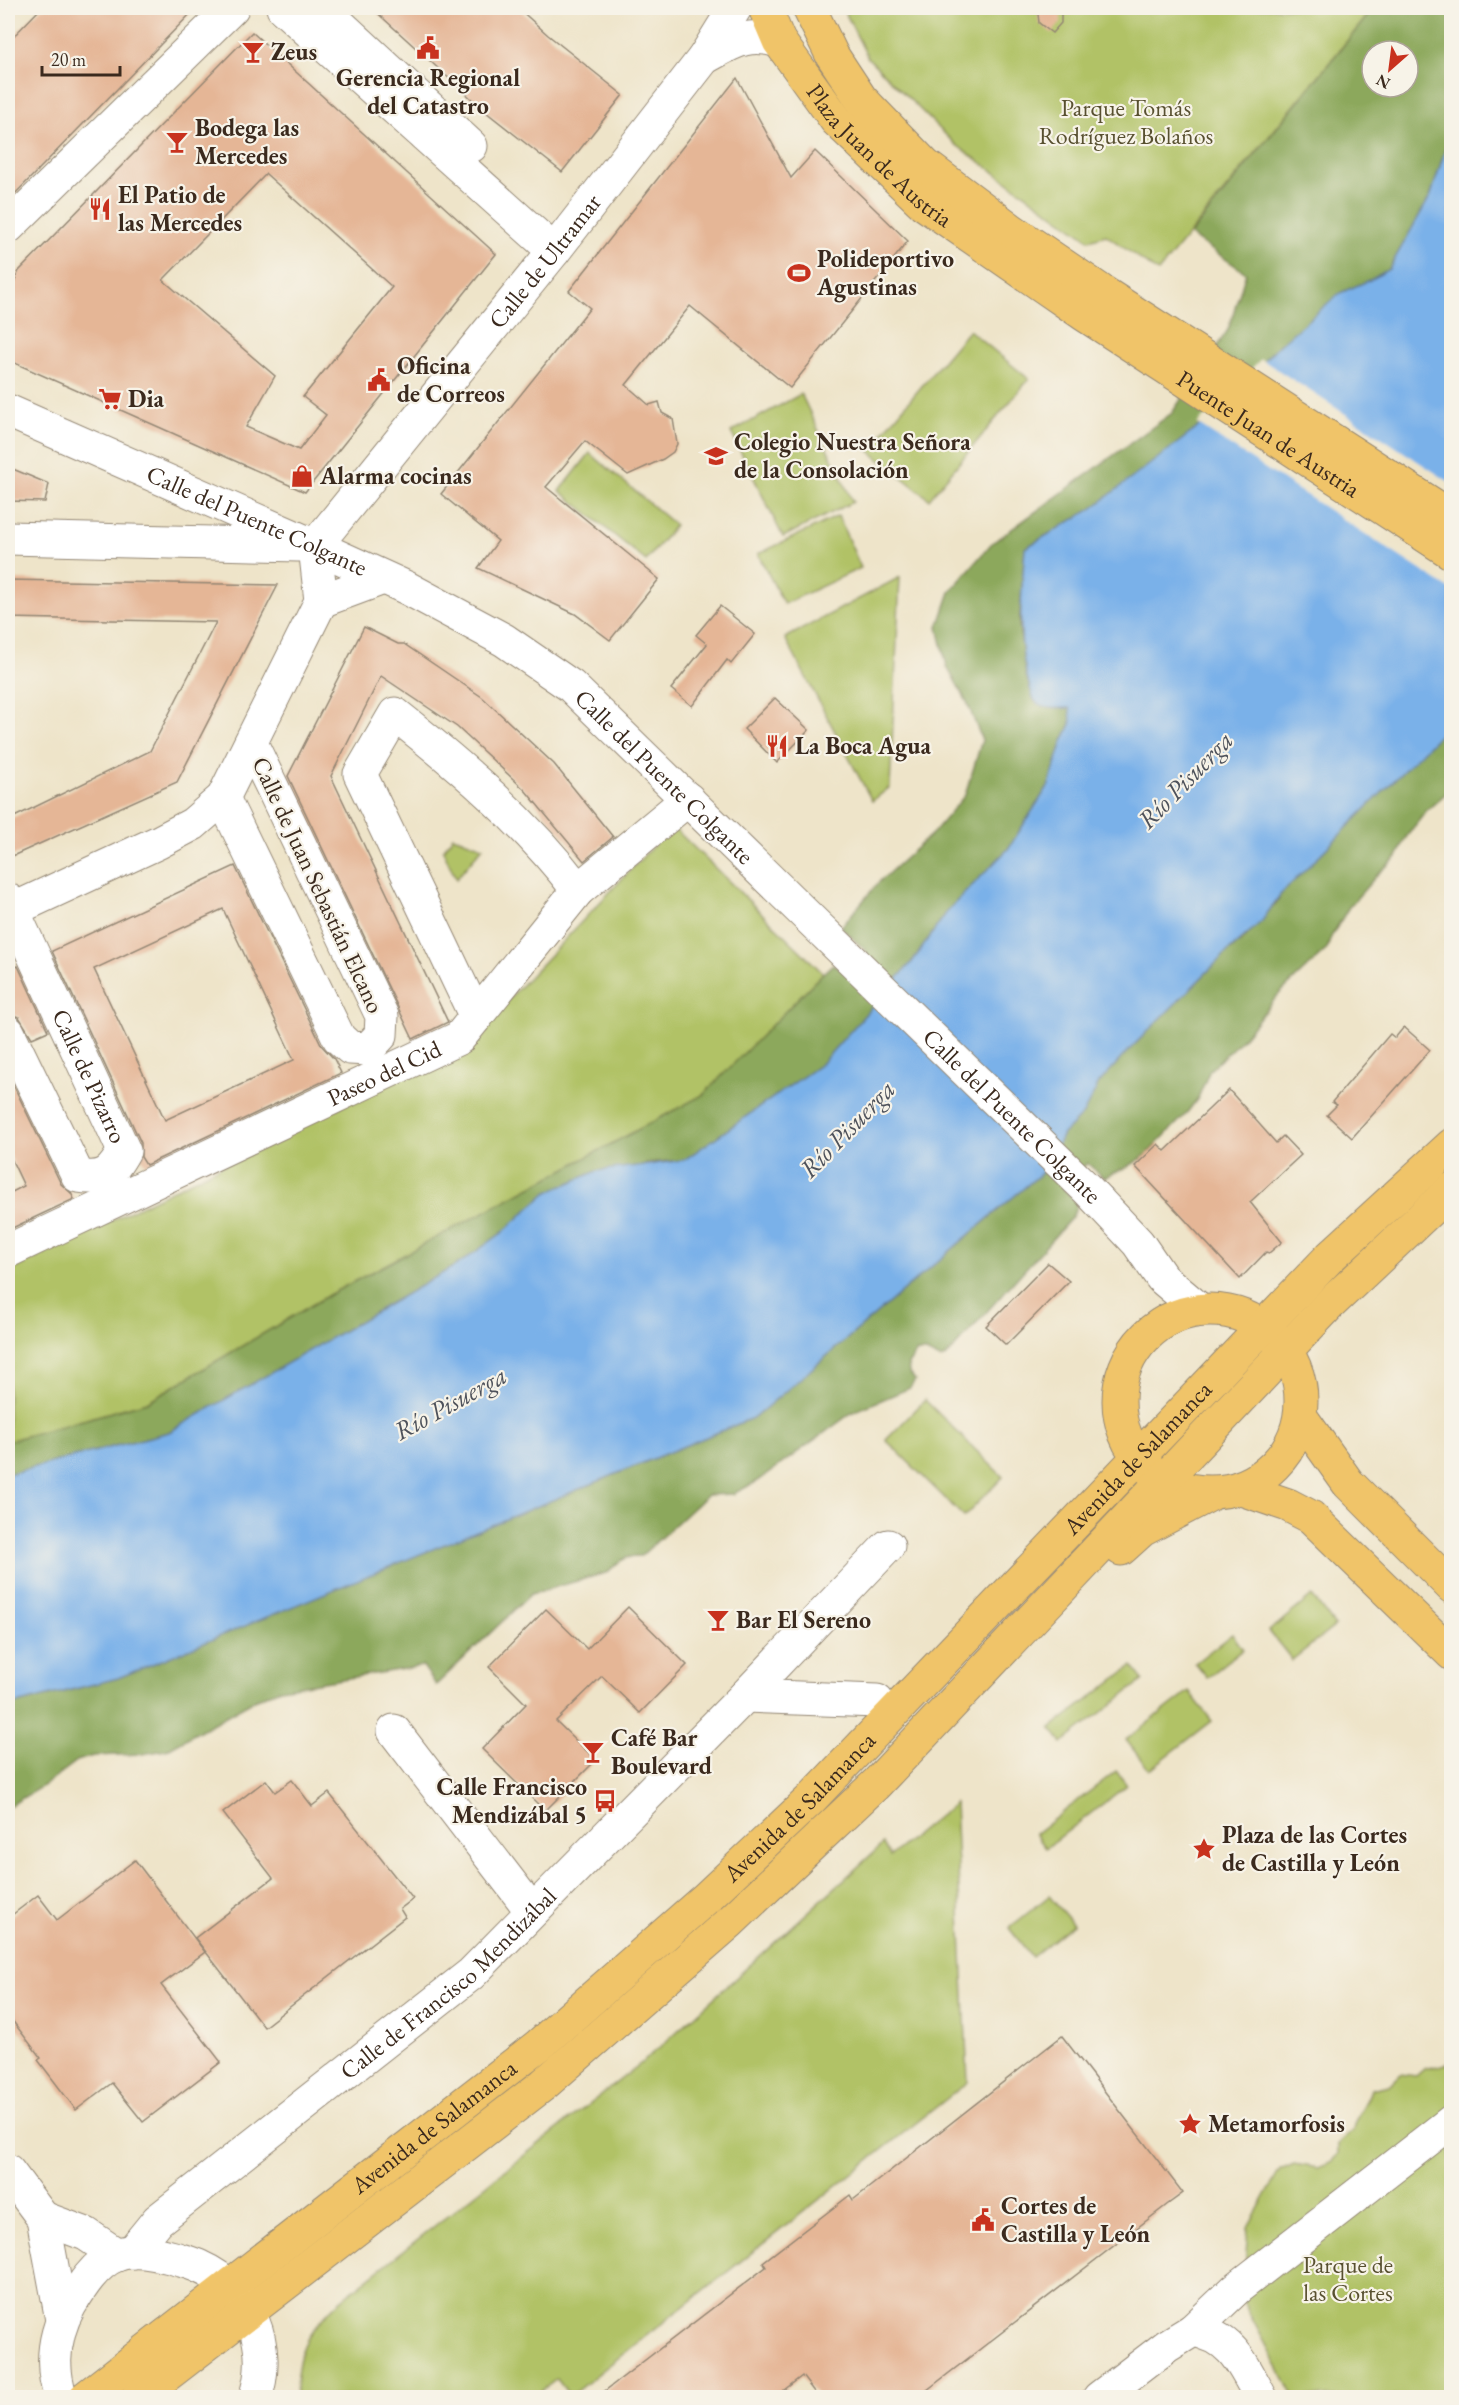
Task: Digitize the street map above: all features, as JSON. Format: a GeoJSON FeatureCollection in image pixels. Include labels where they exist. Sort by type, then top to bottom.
{"type":"FeatureCollection","features":[{"type":"Feature","properties":{"kind":"main road","name":"Plaza Juan de Austria"},"geometry":{"type":"LineString","coordinates":[[765,8],[779,41],[836,120],[924,204],[1093,303]]}},
{"type":"Feature","properties":{"kind":"main road","name":"Plaza Juan de Austria"},"geometry":{"type":"LineString","coordinates":[[809,8],[832,55],[861,99],[925,165],[1013,231],[1093,303]]}},
{"type":"Feature","properties":{"kind":"main road","name":"Puente Juan de Austria"},"geometry":{"type":"LineString","coordinates":[[1093,303],[1452,517]]}},
{"type":"Feature","properties":{"kind":"main road","name":"Puente Juan de Austria"},"geometry":{"type":"LineString","coordinates":[[1093,303],[1452,553]]}},
{"type":"Feature","properties":{"kind":"main road","name":"Avenida de Salamanca"},"geometry":{"type":"LineString","coordinates":[[85,2397],[539,2045],[722,1884],[810,1800],[890,1702],[1137,1457],[1376,1213],[1452,1145]]}},
{"type":"Feature","properties":{"kind":"main road","name":"Avenida de Salamanca"},"geometry":{"type":"LineString","coordinates":[[137,2397],[543,2085],[730,1922],[876,1784],[1353,1280],[1452,1189]]}},
{"type":"Feature","properties":{"kind":"main road"},"geometry":{"type":"LineString","coordinates":[[1073,1575],[1095,1575],[1142,1530],[1226,1491],[1268,1473],[1283,1457],[1294,1438],[1301,1417],[1302,1393],[1297,1370],[1286,1350],[1263,1326],[1243,1316],[1222,1310],[1200,1310],[1176,1316],[1155,1327],[1138,1344],[1125,1365],[1119,1388],[1119,1412],[1125,1436],[1137,1457],[1164,1480],[1184,1489],[1226,1491],[1288,1505],[1311,1517],[1452,1654]]}},
{"type":"Feature","properties":{"kind":"main road"},"geometry":{"type":"LineString","coordinates":[[1301,1417],[1348,1482],[1452,1587]]}},
{"type":"Feature","properties":{"kind":"street"},"geometry":{"type":"LineString","coordinates":[[8,227],[232,8]]}},
{"type":"Feature","properties":{"kind":"street"},"geometry":{"type":"LineString","coordinates":[[283,8],[560,243]]}},
{"type":"Feature","properties":{"kind":"street"},"geometry":{"type":"LineString","coordinates":[[321,8],[560,243]]}},
{"type":"Feature","properties":{"kind":"street","name":"Calle de Ultramar"},"geometry":{"type":"LineString","coordinates":[[315,546],[560,243],[704,58],[735,8]]}},
{"type":"Feature","properties":{"kind":"street","name":"Calle de Ultramar"},"geometry":{"type":"LineString","coordinates":[[704,58],[740,38],[765,37],[779,41]]}},
{"type":"Feature","properties":{"kind":"street","name":"Calle del Puente Colgante"},"geometry":{"type":"LineString","coordinates":[[8,411],[383,578],[504,640],[571,686],[1087,1189],[1138,1243],[1162,1278],[1200,1310]]}},
{"type":"Feature","properties":{"kind":"street"},"geometry":{"type":"LineString","coordinates":[[218,543],[228,525],[222,505]]}},
{"type":"Feature","properties":{"kind":"street"},"geometry":{"type":"LineString","coordinates":[[8,538],[315,546],[321,601],[223,798],[193,824],[159,842],[9,907]]}},
{"type":"Feature","properties":{"kind":"street"},"geometry":{"type":"LineString","coordinates":[[321,601],[383,578]]}},
{"type":"Feature","properties":{"kind":"street"},"geometry":{"type":"LineString","coordinates":[[476,1017],[360,774],[395,714],[440,749],[507,808],[578,890]]}},
{"type":"Feature","properties":{"kind":"street","name":"Calle de Juan Sebastián Elcano"},"geometry":{"type":"LineString","coordinates":[[223,798],[339,1038],[350,1048],[368,1049],[381,1035],[382,1016],[250,743]]}},
{"type":"Feature","properties":{"kind":"street","name":"Paseo del Cid"},"geometry":{"type":"LineString","coordinates":[[8,1251],[459,1038],[578,890],[688,799]]}},
{"type":"Feature","properties":{"kind":"street","name":"Calle de Pizarro"},"geometry":{"type":"LineString","coordinates":[[8,1032],[78,1176],[96,1178],[110,1172],[124,1151],[9,907]]}},
{"type":"Feature","properties":{"kind":"street","name":"Calle de Francisco Mendizábal"},"geometry":{"type":"LineString","coordinates":[[62,2320],[88,2278],[105,2261],[125,2253],[158,2220],[471,1974],[746,1695],[888,1546]]}},
{"type":"Feature","properties":{"kind":"street"},"geometry":{"type":"LineString","coordinates":[[746,1695],[890,1702]]}},
{"type":"Feature","properties":{"kind":"street"},"geometry":{"type":"LineString","coordinates":[[394,1731],[532,1911]]}},
{"type":"Feature","properties":{"kind":"street"},"geometry":{"type":"LineString","coordinates":[[1100,2397],[1167,2346],[1200,2331],[1236,2289],[1452,2121]]}},
{"type":"Feature","properties":{"kind":"street"},"geometry":{"type":"LineString","coordinates":[[8,2171],[43,2218],[62,2320],[54,2351],[56,2382],[61,2397]]}},
{"type":"Feature","properties":{"kind":"street"},"geometry":{"type":"LineString","coordinates":[[43,2218],[86,2234],[125,2253],[148,2252],[201,2267],[228,2285],[249,2311],[257,2330],[262,2369],[255,2397]]}},
{"type":"Feature","properties":{"kind":"street"},"geometry":{"type":"LineString","coordinates":[[1200,2331],[1228,2344],[1261,2397]]}},
{"type":"Feature","properties":{"kind":"green space","name":"Parque Tomás Rodríguez Bolaños"},"geometry":{"type":"Polygon","coordinates":[[[843,8],[1374,8],[1158,272],[1106,235],[1089,240],[955,144],[868,58],[843,8]]]}},
{"type":"Feature","properties":{"kind":"green space"},"geometry":{"type":"Polygon","coordinates":[[[1374,8],[1451,8],[1451,131],[1431,195],[1389,269],[1280,344],[1196,429],[1143,470],[1090,510],[1025,548],[1019,625],[1026,675],[1034,700],[1052,708],[1071,708],[1071,724],[1049,785],[1008,849],[949,909],[913,961],[821,1064],[684,1160],[647,1163],[502,1233],[460,1263],[169,1432],[8,1474],[8,1441],[147,1402],[329,1295],[703,1095],[833,964],[846,973],[867,952],[841,927],[879,882],[934,832],[965,795],[982,740],[967,702],[947,667],[938,627],[950,592],[991,544],[1172,413],[1228,330],[1246,273],[1190,235],[1374,8]]]}},
{"type":"Feature","properties":{"kind":"green space"},"geometry":{"type":"Polygon","coordinates":[[[969,330],[1029,379],[929,499],[868,450],[969,330]]]}},
{"type":"Feature","properties":{"kind":"green space"},"geometry":{"type":"Polygon","coordinates":[[[801,394],[853,502],[783,537],[731,432],[801,394]]]}},
{"type":"Feature","properties":{"kind":"green space"},"geometry":{"type":"Polygon","coordinates":[[[590,453],[675,525],[646,561],[560,491],[590,453]]]}},
{"type":"Feature","properties":{"kind":"green space"},"geometry":{"type":"Polygon","coordinates":[[[838,516],[861,568],[784,604],[758,554],[838,516]]]}},
{"type":"Feature","properties":{"kind":"green space"},"geometry":{"type":"Polygon","coordinates":[[[900,577],[890,787],[872,801],[785,638],[900,577]]]}},
{"type":"Feature","properties":{"kind":"green space"},"geometry":{"type":"Polygon","coordinates":[[[1451,723],[1451,789],[1427,810],[1407,836],[1397,857],[1379,873],[1349,907],[1331,937],[1327,949],[1278,995],[1243,1038],[1210,1070],[1198,1098],[1186,1114],[1147,1154],[1104,1178],[1087,1163],[1064,1189],[1077,1203],[1073,1216],[946,1357],[940,1359],[926,1352],[917,1352],[908,1364],[909,1372],[915,1380],[910,1388],[853,1412],[758,1481],[733,1494],[707,1495],[641,1556],[623,1559],[609,1572],[531,1594],[436,1685],[423,1666],[280,1689],[256,1699],[166,1750],[142,1754],[93,1756],[77,1761],[49,1782],[8,1807],[8,1706],[118,1678],[755,1417],[1045,1170],[1063,1134],[1083,1114],[1099,1083],[1126,1053],[1226,953],[1243,940],[1277,902],[1280,895],[1451,723]]]}},
{"type":"Feature","properties":{"kind":"green space"},"geometry":{"type":"Polygon","coordinates":[[[672,826],[823,973],[703,1095],[329,1295],[147,1402],[8,1441],[8,1272],[466,1044],[672,826]]]}},
{"type":"Feature","properties":{"kind":"green space"},"geometry":{"type":"Polygon","coordinates":[[[453,836],[483,847],[456,879],[443,850],[453,836]]]}},
{"type":"Feature","properties":{"kind":"green space"},"geometry":{"type":"Polygon","coordinates":[[[925,1400],[1003,1477],[964,1517],[886,1440],[925,1400]]]}},
{"type":"Feature","properties":{"kind":"green space"},"geometry":{"type":"Polygon","coordinates":[[[1312,1596],[1335,1626],[1292,1660],[1269,1631],[1312,1596]]]}},
{"type":"Feature","properties":{"kind":"green space"},"geometry":{"type":"Polygon","coordinates":[[[1232,1634],[1243,1649],[1207,1678],[1195,1663],[1232,1634]]]}},
{"type":"Feature","properties":{"kind":"green space"},"geometry":{"type":"Polygon","coordinates":[[[1132,1666],[1143,1680],[1062,1743],[1051,1728],[1132,1666]]]}},
{"type":"Feature","properties":{"kind":"green space"},"geometry":{"type":"Polygon","coordinates":[[[1189,1691],[1212,1721],[1149,1770],[1126,1740],[1189,1691]]]}},
{"type":"Feature","properties":{"kind":"green space"},"geometry":{"type":"Polygon","coordinates":[[[1116,1771],[1127,1785],[1046,1848],[1035,1834],[1116,1771]]]}},
{"type":"Feature","properties":{"kind":"green space"},"geometry":{"type":"Polygon","coordinates":[[[955,1803],[968,2082],[570,2396],[557,2379],[533,2397],[296,2397],[298,2367],[305,2344],[310,2334],[338,2302],[649,2057],[883,1844],[890,1856],[955,1803]]]}},
{"type":"Feature","properties":{"kind":"green space"},"geometry":{"type":"Polygon","coordinates":[[[1049,1896],[1073,1924],[1032,1957],[1009,1928],[1049,1896]]]}},
{"type":"Feature","properties":{"kind":"green space","name":"Parque de las Cortes"},"geometry":{"type":"Polygon","coordinates":[[[1451,2063],[1451,2397],[1294,2397],[1236,2289],[1244,2283],[1248,2227],[1280,2170],[1294,2164],[1318,2168],[1332,2161],[1338,2154],[1338,2144],[1353,2131],[1371,2089],[1389,2085],[1400,2074],[1416,2076],[1424,2069],[1451,2063]]]}},
{"type":"Feature","properties":{"kind":"water","name":"Río Pisuerga"},"geometry":{"type":"Polygon","coordinates":[[[1451,131],[1451,723],[1280,895],[1262,921],[1226,953],[1126,1053],[1099,1083],[1083,1114],[1063,1134],[1045,1170],[755,1417],[118,1678],[8,1706],[8,1474],[169,1432],[460,1263],[502,1233],[546,1193],[597,1171],[684,1160],[821,1064],[913,961],[949,909],[1008,849],[1049,785],[1071,724],[1070,708],[1041,706],[1036,703],[1030,688],[1021,636],[1025,548],[1090,510],[1196,429],[1280,344],[1340,293],[1389,269],[1431,195],[1451,131]]]}},
{"type":"Feature","properties":{"kind":"pier"},"geometry":{"type":"Polygon","coordinates":[[[1261,359],[1451,483],[1451,590],[1197,424],[1261,359]]]}},
{"type":"Feature","properties":{"kind":"building"},"geometry":{"type":"Polygon","coordinates":[[[41,8],[196,8],[8,201],[8,42],[41,8]]]}},
{"type":"Feature","properties":{"kind":"building"},"geometry":{"type":"Polygon","coordinates":[[[372,8],[518,8],[623,95],[562,172],[486,112],[372,8]]]}},
{"type":"Feature","properties":{"kind":"building"},"geometry":{"type":"Polygon","coordinates":[[[1044,8],[1054,8],[1061,13],[1061,23],[1052,33],[1039,23],[1038,14],[1044,8]]]}},
{"type":"Feature","properties":{"kind":"building"},"geometry":{"type":"Polygon","coordinates":[[[252,32],[496,254],[305,492],[8,360],[8,296],[19,271],[252,32]],[[266,174],[163,280],[275,376],[246,427],[299,450],[326,415],[303,397],[392,287],[266,174]]]}},
{"type":"Feature","properties":{"kind":"building"},"geometry":{"type":"Polygon","coordinates":[[[737,78],[791,178],[815,151],[908,241],[790,388],[690,306],[626,385],[649,405],[659,402],[662,413],[673,419],[677,444],[673,452],[628,475],[585,441],[546,487],[659,579],[610,640],[575,614],[478,568],[498,541],[441,494],[590,308],[569,291],[737,78]]]}},
{"type":"Feature","properties":{"kind":"building"},"geometry":{"type":"Polygon","coordinates":[[[8,467],[49,484],[45,502],[8,501],[8,467]]]}},
{"type":"Feature","properties":{"kind":"building"},"geometry":{"type":"Polygon","coordinates":[[[8,580],[278,585],[177,782],[8,858],[8,820],[150,751],[216,622],[8,618],[8,580]]]}},
{"type":"Feature","properties":{"kind":"building"},"geometry":{"type":"Polygon","coordinates":[[[720,606],[755,634],[731,664],[727,660],[692,706],[671,689],[707,644],[696,635],[720,606]]]}},
{"type":"Feature","properties":{"kind":"building"},"geometry":{"type":"Polygon","coordinates":[[[364,627],[398,644],[404,644],[482,697],[554,764],[613,837],[584,861],[525,790],[457,727],[381,676],[331,776],[448,1022],[413,1039],[288,776],[364,627]]]}},
{"type":"Feature","properties":{"kind":"building","name":"La Boca Agua"},"geometry":{"type":"Polygon","coordinates":[[[775,698],[809,730],[777,763],[744,729],[775,698]]]}},
{"type":"Feature","properties":{"kind":"building"},"geometry":{"type":"Polygon","coordinates":[[[235,866],[322,1046],[334,1059],[341,1073],[146,1165],[141,1157],[141,1143],[52,951],[235,866]],[[223,909],[94,969],[165,1120],[294,1060],[223,909]]]}},
{"type":"Feature","properties":{"kind":"building"},"geometry":{"type":"Polygon","coordinates":[[[18,966],[48,1031],[32,1038],[19,1017],[8,1014],[8,971],[18,966]]]}},
{"type":"Feature","properties":{"kind":"building"},"geometry":{"type":"Polygon","coordinates":[[[1404,1027],[1430,1050],[1352,1138],[1327,1115],[1337,1105],[1332,1102],[1390,1034],[1395,1038],[1404,1027]]]}},
{"type":"Feature","properties":{"kind":"building"},"geometry":{"type":"Polygon","coordinates":[[[8,1074],[61,1184],[74,1199],[8,1230],[8,1194],[24,1186],[8,1152],[8,1074]]]}},
{"type":"Feature","properties":{"kind":"building"},"geometry":{"type":"Polygon","coordinates":[[[1229,1090],[1276,1143],[1283,1136],[1301,1155],[1250,1202],[1282,1242],[1269,1253],[1266,1252],[1240,1279],[1135,1166],[1158,1144],[1165,1151],[1229,1090]]]}},
{"type":"Feature","properties":{"kind":"building"},"geometry":{"type":"Polygon","coordinates":[[[1048,1263],[1069,1281],[1006,1345],[986,1326],[1048,1263]]]}},
{"type":"Feature","properties":{"kind":"building"},"geometry":{"type":"Polygon","coordinates":[[[628,1607],[687,1665],[640,1713],[602,1676],[556,1721],[596,1760],[545,1811],[482,1749],[526,1704],[489,1667],[546,1609],[587,1649],[628,1607]]]}},
{"type":"Feature","properties":{"kind":"building"},"geometry":{"type":"Polygon","coordinates":[[[266,1780],[275,1792],[292,1780],[312,1806],[329,1793],[413,1899],[400,1909],[405,1917],[264,2027],[195,1938],[273,1878],[223,1813],[266,1780]]]}},
{"type":"Feature","properties":{"kind":"building"},"geometry":{"type":"Polygon","coordinates":[[[135,1860],[205,1952],[161,1985],[221,2062],[143,2122],[112,2083],[76,2110],[38,2060],[41,2058],[8,2015],[8,1918],[38,1895],[57,1920],[135,1860]]]}},
{"type":"Feature","properties":{"kind":"building","name":"Cortes de Castilla y León"},"geometry":{"type":"Polygon","coordinates":[[[1062,2036],[1183,2193],[918,2397],[818,2397],[802,2376],[775,2397],[597,2397],[766,2267],[763,2262],[850,2195],[853,2200],[1062,2036]]]}},
{"type":"Feature","properties":{"kind":"place","name":"Gerencia Regional del Catastro"},"geometry":{"type":"Point","coordinates":[428,48]}},
{"type":"Feature","properties":{"kind":"place","name":"Zeus"},"geometry":{"type":"Point","coordinates":[253,52]}},
{"type":"Feature","properties":{"kind":"place","name":"Bodega las Mercedes"},"geometry":{"type":"Point","coordinates":[177,142]}},
{"type":"Feature","properties":{"kind":"place","name":"El Patio de las Mercedes"},"geometry":{"type":"Point","coordinates":[100,209]}},
{"type":"Feature","properties":{"kind":"place","name":"Polideportivo Agustinas"},"geometry":{"type":"Point","coordinates":[799,273]}},
{"type":"Feature","properties":{"kind":"place","name":"Oficina de Correos"},"geometry":{"type":"Point","coordinates":[379,380]}},
{"type":"Feature","properties":{"kind":"place","name":"Dia"},"geometry":{"type":"Point","coordinates":[110,399]}},
{"type":"Feature","properties":{"kind":"place","name":"Colegio Nuestra Señora de la Consolación"},"geometry":{"type":"Point","coordinates":[716,456]}},
{"type":"Feature","properties":{"kind":"place","name":"Alarma cocinas"},"geometry":{"type":"Point","coordinates":[302,476]}},
{"type":"Feature","properties":{"kind":"place","name":"La Boca Agua"},"geometry":{"type":"Point","coordinates":[777,746]}},
{"type":"Feature","properties":{"kind":"place","name":"Bar El Sereno"},"geometry":{"type":"Point","coordinates":[718,1620]}},
{"type":"Feature","properties":{"kind":"place","name":"Café Bar Boulevard"},"geometry":{"type":"Point","coordinates":[593,1752]}},
{"type":"Feature","properties":{"kind":"place","name":"Calle Francisco Mendizábal 5"},"geometry":{"type":"Point","coordinates":[605,1801]}},
{"type":"Feature","properties":{"kind":"place","name":"Plaza de las Cortes de Castilla y León"},"geometry":{"type":"Point","coordinates":[1204,1849]}},
{"type":"Feature","properties":{"kind":"place","name":"Metamorfosis"},"geometry":{"type":"Point","coordinates":[1190,2124]}},
{"type":"Feature","properties":{"kind":"place","name":"Cortes de Castilla y León"},"geometry":{"type":"Point","coordinates":[983,2220]}}]}
